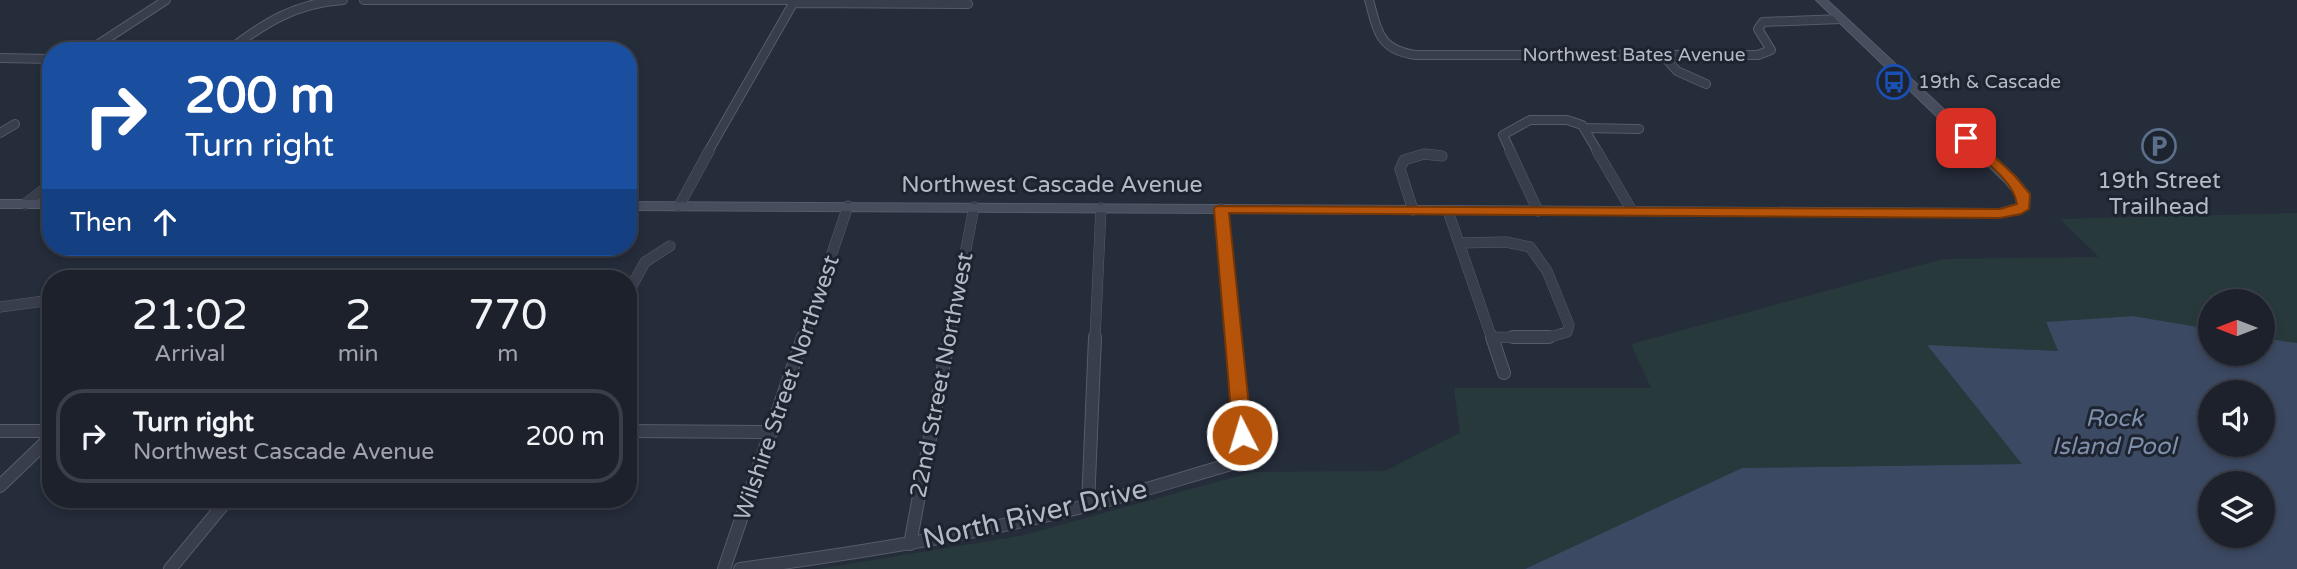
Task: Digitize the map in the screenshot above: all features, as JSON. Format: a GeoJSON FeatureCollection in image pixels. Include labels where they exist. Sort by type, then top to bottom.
{"type":"FeatureCollection","features":[{"type":"Feature","properties":{"kind":"street"},"geometry":{"type":"LineString","coordinates":[[102,42],[166,0]]}},
{"type":"Feature","properties":{"kind":"street"},"geometry":{"type":"LineString","coordinates":[[240,42],[274,16],[299,6],[343,0]]}},
{"type":"Feature","properties":{"kind":"street"},"geometry":{"type":"LineString","coordinates":[[364,0],[968,4]]}},
{"type":"Feature","properties":{"kind":"street","name":"Northwest Bates Avenue"},"geometry":{"type":"LineString","coordinates":[[1369,0],[1380,36],[1387,48],[1401,53],[1427,55],[1763,55],[1771,50],[1758,29],[1763,22],[1840,19]]}},
{"type":"Feature","properties":{"kind":"street"},"geometry":{"type":"LineString","coordinates":[[1821,0],[1840,19]]}},
{"type":"Feature","properties":{"kind":"street"},"geometry":{"type":"LineString","coordinates":[[680,206],[729,113],[794,1]]}},
{"type":"Feature","properties":{"kind":"street","name":"Northwest Cascade Avenue"},"geometry":{"type":"LineString","coordinates":[[637,206],[2000,213],[2015,211],[2024,206],[2023,194],[2010,179],[1840,19]]}},
{"type":"Feature","properties":{"kind":"street"},"geometry":{"type":"LineString","coordinates":[[1663,55],[1676,71],[1706,84]]}},
{"type":"Feature","properties":{"kind":"street"},"geometry":{"type":"LineString","coordinates":[[0,58],[42,59]]}},
{"type":"Feature","properties":{"kind":"street"},"geometry":{"type":"LineString","coordinates":[[1538,211],[1503,135],[1530,120],[1567,120],[1582,125],[1632,211]]}},
{"type":"Feature","properties":{"kind":"street"},"geometry":{"type":"LineString","coordinates":[[0,132],[15,124]]}},
{"type":"Feature","properties":{"kind":"street"},"geometry":{"type":"LineString","coordinates":[[1584,128],[1639,129]]}},
{"type":"Feature","properties":{"kind":"street"},"geometry":{"type":"LineString","coordinates":[[1413,211],[1400,169],[1404,160],[1424,154],[1443,156]]}},
{"type":"Feature","properties":{"kind":"street"},"geometry":{"type":"LineString","coordinates":[[25,204],[42,191]]}},
{"type":"Feature","properties":{"kind":"street"},"geometry":{"type":"LineString","coordinates":[[0,204],[42,204]]}},
{"type":"Feature","properties":{"kind":"street","name":"Wilshire Street Northwest"},"geometry":{"type":"LineString","coordinates":[[724,569],[848,206]]}},
{"type":"Feature","properties":{"kind":"street","name":"22nd Street Northwest"},"geometry":{"type":"LineString","coordinates":[[910,544],[974,207]]}},
{"type":"Feature","properties":{"kind":"street"},"geometry":{"type":"LineString","coordinates":[[1088,505],[1101,208]]}},
{"type":"Feature","properties":{"kind":"street","name":"North River Drive"},"geometry":{"type":"LineString","coordinates":[[740,569],[910,544],[1088,505],[1245,460],[1222,209]]}},
{"type":"Feature","properties":{"kind":"street"},"geometry":{"type":"LineString","coordinates":[[1448,211],[1504,373]]}},
{"type":"Feature","properties":{"kind":"street"},"geometry":{"type":"LineString","coordinates":[[1459,243],[1517,243],[1530,246],[1540,255],[1569,325],[1567,332],[1547,338],[1491,337]]}},
{"type":"Feature","properties":{"kind":"street"},"geometry":{"type":"LineString","coordinates":[[637,277],[645,262],[670,246]]}},
{"type":"Feature","properties":{"kind":"street"},"geometry":{"type":"LineString","coordinates":[[0,307],[42,301]]}},
{"type":"Feature","properties":{"kind":"street"},"geometry":{"type":"LineString","coordinates":[[0,431],[42,431]]}},
{"type":"Feature","properties":{"kind":"street"},"geometry":{"type":"LineString","coordinates":[[637,431],[772,432]]}},
{"type":"Feature","properties":{"kind":"street"},"geometry":{"type":"LineString","coordinates":[[0,486],[42,446]]}},
{"type":"Feature","properties":{"kind":"street"},"geometry":{"type":"LineString","coordinates":[[170,569],[221,508]]}},
{"type":"Feature","properties":{"kind":"shaded area"},"geometry":{"type":"Polygon","coordinates":[[[2297,213],[2297,343],[2275,340],[2275,289],[2198,289],[2198,327],[2133,316],[2046,323],[2059,351],[1928,346],[2023,464],[1742,468],[1525,569],[818,569],[1020,536],[1253,472],[1385,471],[1460,433],[1454,388],[1651,388],[1631,344],[1943,259],[2099,257],[2060,219],[2297,213]]]}},
{"type":"Feature","properties":{"kind":"water","name":"Rock Island Pool"},"geometry":{"type":"Polygon","coordinates":[[[2133,316],[2198,327],[2198,366],[2275,366],[2275,340],[2297,343],[2297,569],[1525,569],[1742,468],[2022,464],[1927,345],[2058,351],[2046,322],[2133,316]]]}},
{"type":"Feature","properties":{"kind":"place","name":"19th & Cascade"},"geometry":{"type":"Point","coordinates":[1894,82]}},
{"type":"Feature","properties":{"kind":"place","name":"19th Street Trailhead"},"geometry":{"type":"Point","coordinates":[2159,146]}},
{"type":"Feature","properties":{"kind":"route"},"geometry":{"type":"LineString","coordinates":[[1242,435],[1222,209],[2000,213],[2015,211],[2024,206],[2023,194],[1966,138]]}}]}
